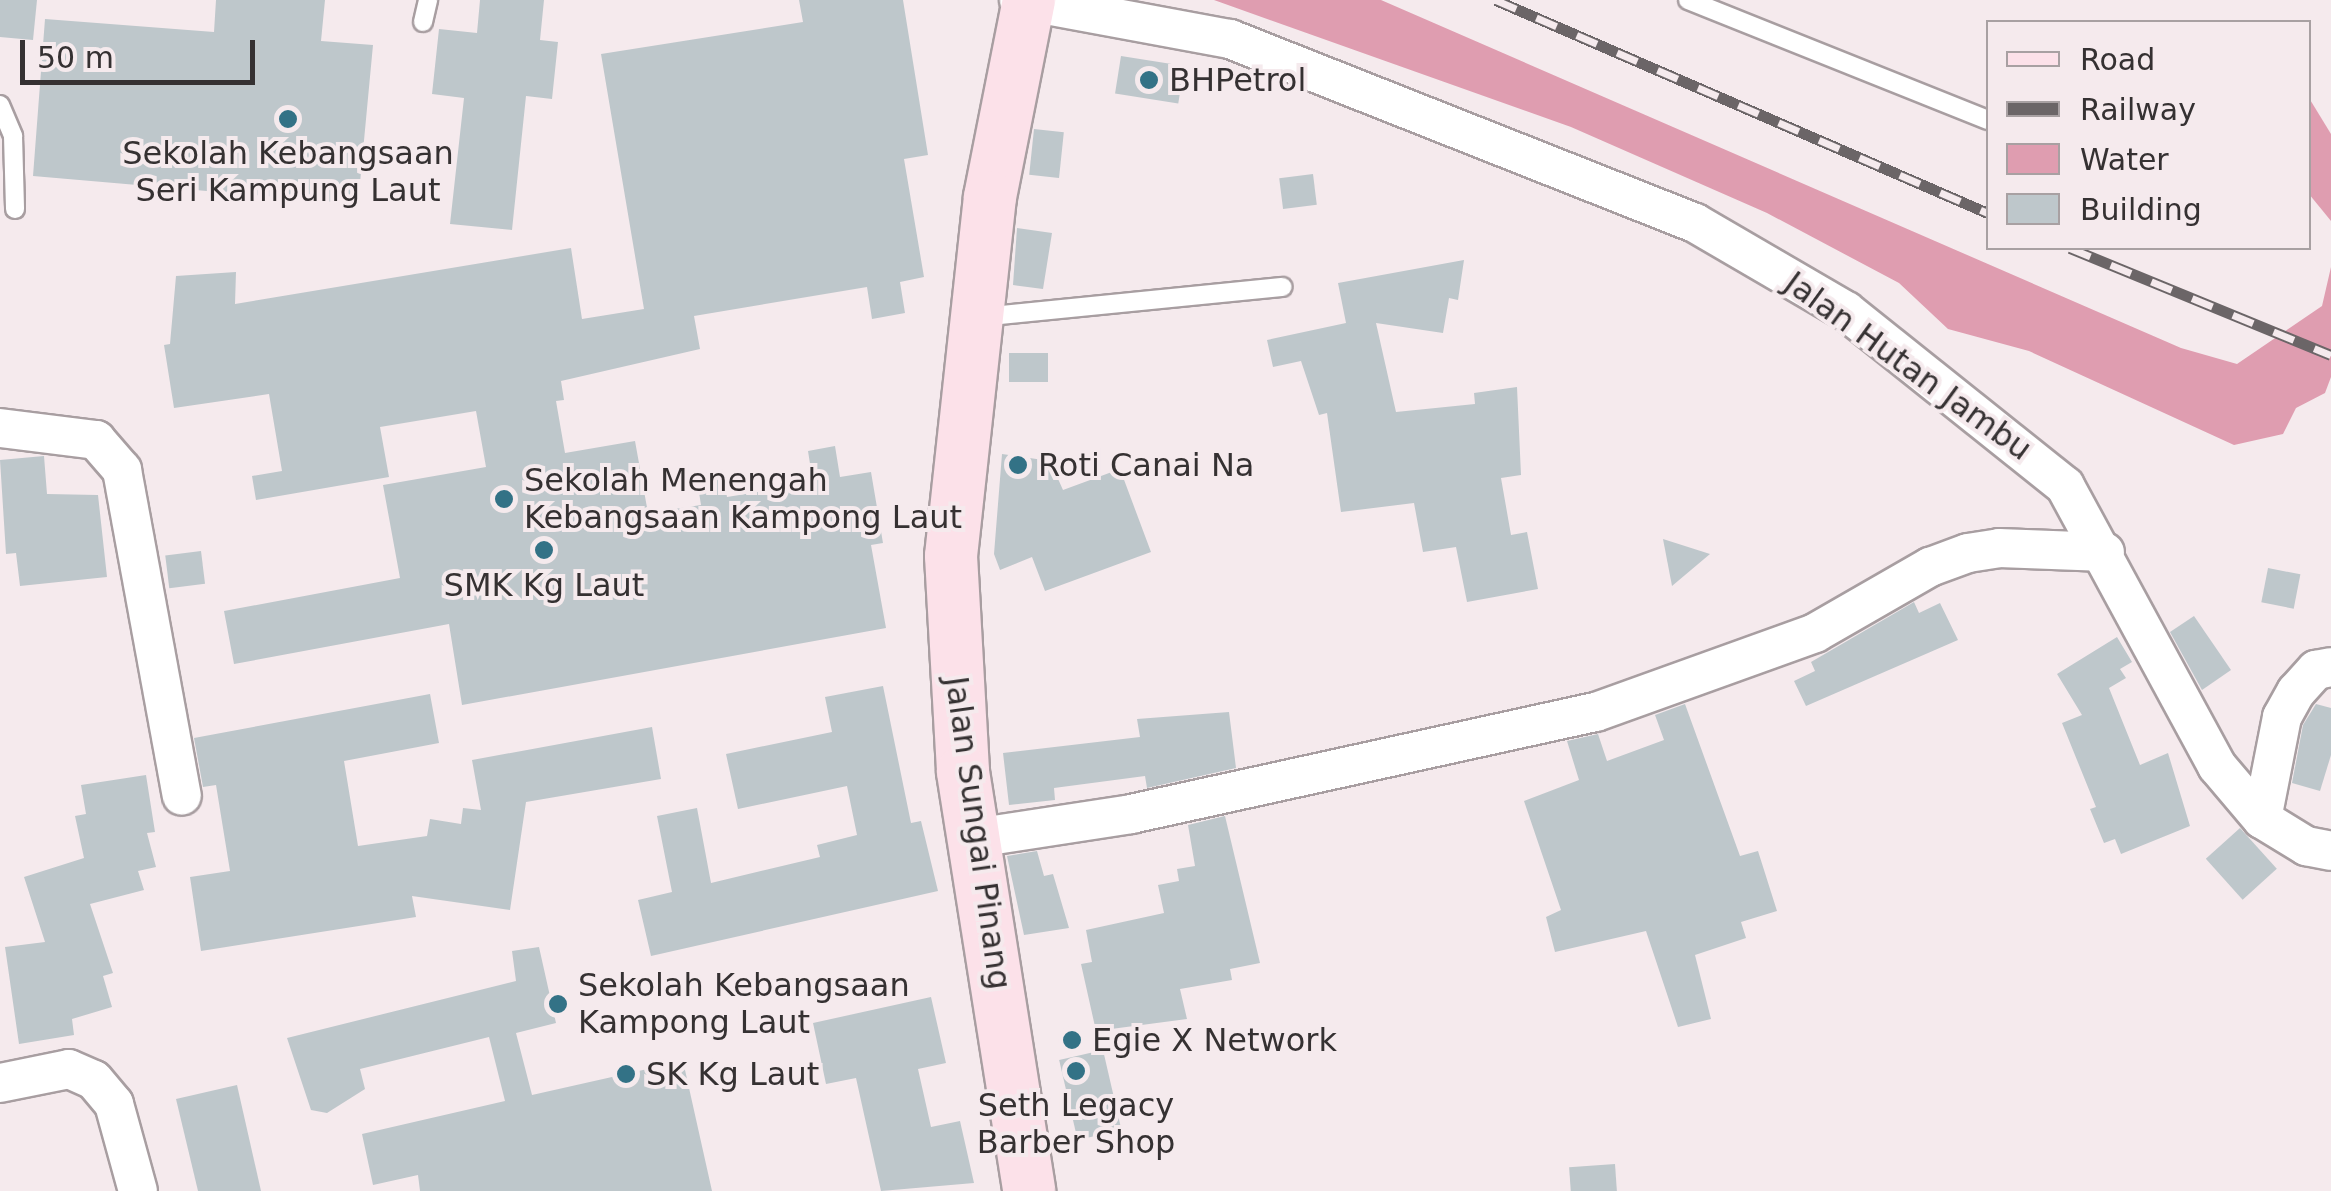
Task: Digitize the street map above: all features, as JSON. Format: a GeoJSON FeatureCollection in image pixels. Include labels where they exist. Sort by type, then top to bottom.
{"type":"FeatureCollection","features":[{"type":"Feature","properties":{"kind":"street","name":"Jalan Sungai Pinang"},"geometry":{"type":"LineString","coordinates":[[1025,1],[990,197],[952,556],[954,676],[1030,1191]]}},
{"type":"Feature","properties":{"kind":"street","name":"Jalan Hutan Jambu"},"geometry":{"type":"LineString","coordinates":[[1025,1],[1108,12],[1230,39],[1695,223],[1846,311],[2066,486],[2218,766],[2262,820],[2306,846],[2331,851]]}},
{"type":"Feature","properties":{"kind":"street"},"geometry":{"type":"LineString","coordinates":[[0,428],[96,440],[122,470],[182,796]]}},
{"type":"Feature","properties":{"kind":"street"},"geometry":{"type":"LineString","coordinates":[[975,838],[1131,814],[1612,708],[1815,633],[1930,567],[1968,553],[1999,548],[2105,552]]}},
{"type":"Feature","properties":{"kind":"street"},"geometry":{"type":"LineString","coordinates":[[2262,820],[2282,717],[2306,681],[2331,666]]}},
{"type":"Feature","properties":{"kind":"street"},"geometry":{"type":"LineString","coordinates":[[0,1083],[69,1069],[94,1080],[114,1104],[138,1191]]}},
{"type":"Feature","properties":{"kind":"lane"},"geometry":{"type":"LineString","coordinates":[[423,22],[428,0]]}},
{"type":"Feature","properties":{"kind":"lane"},"geometry":{"type":"LineString","coordinates":[[1688,0],[1986,119]]}},
{"type":"Feature","properties":{"kind":"lane"},"geometry":{"type":"LineString","coordinates":[[0,105],[13,136],[15,209]]}},
{"type":"Feature","properties":{"kind":"lane"},"geometry":{"type":"LineString","coordinates":[[976,317],[1284,286]]}},
{"type":"Feature","properties":{"kind":"water"},"geometry":{"type":"Polygon","coordinates":[[[1214,0],[1381,0],[2181,348],[2237,364],[2322,306],[2331,267],[2331,377],[2325,393],[2296,408],[2283,434],[2234,445],[2029,351],[1948,329],[1899,283],[1767,213],[1571,127],[1214,0]]]}},
{"type":"Feature","properties":{"kind":"water"},"geometry":{"type":"Polygon","coordinates":[[[2311,101],[2331,134],[2331,221],[2311,196],[2311,101]]]}},
{"type":"Feature","properties":{"kind":"building"},"geometry":{"type":"Polygon","coordinates":[[[0,0],[37,0],[33,40],[0,37],[0,0]]]}},
{"type":"Feature","properties":{"kind":"building"},"geometry":{"type":"Polygon","coordinates":[[[216,0],[325,0],[321,41],[373,45],[358,204],[33,176],[45,19],[214,32],[216,0]]]}},
{"type":"Feature","properties":{"kind":"building"},"geometry":{"type":"Polygon","coordinates":[[[480,0],[544,0],[540,40],[558,42],[552,99],[526,96],[512,230],[450,224],[464,98],[432,94],[439,29],[477,33],[480,0]]]}},
{"type":"Feature","properties":{"kind":"building"},"geometry":{"type":"Polygon","coordinates":[[[799,0],[903,0],[928,155],[904,159],[924,277],[900,282],[905,313],[872,319],[867,287],[694,316],[700,349],[561,381],[564,400],[556,401],[565,453],[635,441],[648,513],[701,505],[696,474],[722,470],[727,497],[813,483],[808,451],[835,446],[840,477],[871,472],[883,543],[871,545],[886,628],[462,705],[449,624],[234,664],[224,611],[400,578],[383,485],[486,467],[476,411],[380,427],[389,477],[256,500],[252,476],[282,471],[269,394],[174,408],[164,345],[170,344],[176,276],[236,272],[235,304],[571,248],[582,319],[644,309],[601,54],[803,22],[799,0]]]}},
{"type":"Feature","properties":{"kind":"building","name":"BHPetrol"},"geometry":{"type":"Polygon","coordinates":[[[1121,56],[1184,66],[1178,104],[1115,94],[1121,56]]]}},
{"type":"Feature","properties":{"kind":"building"},"geometry":{"type":"Polygon","coordinates":[[[1034,129],[1064,132],[1059,178],[1029,175],[1034,129]]]}},
{"type":"Feature","properties":{"kind":"building"},"geometry":{"type":"Polygon","coordinates":[[[1313,174],[1317,205],[1283,209],[1279,178],[1313,174]]]}},
{"type":"Feature","properties":{"kind":"building"},"geometry":{"type":"Polygon","coordinates":[[[1017,228],[1052,233],[1043,289],[1013,285],[1017,228]]]}},
{"type":"Feature","properties":{"kind":"building"},"geometry":{"type":"Polygon","coordinates":[[[1464,260],[1458,300],[1449,298],[1443,333],[1376,323],[1396,412],[1475,404],[1474,393],[1517,387],[1521,475],[1501,478],[1511,535],[1527,532],[1538,589],[1467,602],[1456,547],[1423,552],[1414,503],[1341,512],[1327,413],[1319,415],[1301,361],[1273,367],[1267,340],[1346,323],[1338,283],[1464,260]]]}},
{"type":"Feature","properties":{"kind":"building"},"geometry":{"type":"Polygon","coordinates":[[[1009,353],[1048,353],[1048,382],[1009,382],[1009,353]]]}},
{"type":"Feature","properties":{"kind":"building"},"geometry":{"type":"Polygon","coordinates":[[[1002,454],[1050,461],[1063,490],[1120,469],[1151,552],[1045,591],[1032,557],[1000,570],[994,554],[1002,454]]]}},
{"type":"Feature","properties":{"kind":"building"},"geometry":{"type":"Polygon","coordinates":[[[44,456],[47,494],[98,495],[107,577],[20,586],[16,553],[6,554],[0,460],[44,456]]]}},
{"type":"Feature","properties":{"kind":"building"},"geometry":{"type":"Polygon","coordinates":[[[1663,539],[1710,554],[1672,586],[1663,539]]]}},
{"type":"Feature","properties":{"kind":"building"},"geometry":{"type":"Polygon","coordinates":[[[201,551],[205,584],[169,588],[165,555],[201,551]]]}},
{"type":"Feature","properties":{"kind":"building"},"geometry":{"type":"Polygon","coordinates":[[[2268,568],[2300,574],[2294,609],[2261,602],[2268,568]]]}},
{"type":"Feature","properties":{"kind":"building"},"geometry":{"type":"Polygon","coordinates":[[[1914,602],[1919,613],[1940,603],[1958,640],[1806,706],[1794,681],[1815,671],[1811,662],[1914,602]]]}},
{"type":"Feature","properties":{"kind":"building"},"geometry":{"type":"Polygon","coordinates":[[[2194,616],[2231,670],[2202,690],[2170,632],[2194,616]]]}},
{"type":"Feature","properties":{"kind":"building"},"geometry":{"type":"Polygon","coordinates":[[[2117,637],[2132,662],[2120,669],[2126,678],[2109,688],[2140,765],[2168,753],[2190,826],[2121,854],[2115,839],[2104,843],[2090,809],[2096,807],[2062,723],[2082,715],[2057,674],[2117,637]]]}},
{"type":"Feature","properties":{"kind":"building"},"geometry":{"type":"Polygon","coordinates":[[[883,686],[911,823],[921,821],[938,891],[651,956],[638,900],[672,892],[657,816],[697,808],[711,883],[820,857],[817,845],[857,835],[847,786],[738,809],[726,754],[832,732],[825,697],[883,686]]]}},
{"type":"Feature","properties":{"kind":"building"},"geometry":{"type":"Polygon","coordinates":[[[430,694],[439,743],[344,761],[358,846],[427,836],[430,819],[461,824],[463,808],[481,810],[472,760],[652,727],[661,779],[526,802],[510,910],[412,896],[416,917],[201,951],[190,877],[230,871],[216,785],[203,787],[194,738],[430,694]]]}},
{"type":"Feature","properties":{"kind":"building"},"geometry":{"type":"Polygon","coordinates":[[[1685,704],[1740,856],[1758,851],[1777,911],[1741,922],[1746,938],[1695,955],[1711,1019],[1678,1027],[1646,931],[1555,952],[1546,917],[1561,910],[1524,801],[1579,780],[1567,741],[1598,734],[1607,761],[1664,740],[1655,715],[1685,704]]]}},
{"type":"Feature","properties":{"kind":"building"},"geometry":{"type":"Polygon","coordinates":[[[2316,704],[2331,708],[2331,755],[2320,791],[2292,783],[2303,725],[2316,704]]]}},
{"type":"Feature","properties":{"kind":"building"},"geometry":{"type":"Polygon","coordinates":[[[1229,712],[1236,768],[1147,788],[1145,776],[1054,788],[1055,800],[1009,805],[1003,753],[1140,737],[1137,719],[1229,712]]]}},
{"type":"Feature","properties":{"kind":"building"},"geometry":{"type":"Polygon","coordinates":[[[146,775],[155,832],[147,833],[156,867],[138,871],[144,890],[90,904],[113,973],[103,976],[112,1007],[72,1019],[74,1035],[19,1044],[5,947],[45,942],[24,877],[84,858],[75,816],[86,814],[81,785],[146,775]]]}},
{"type":"Feature","properties":{"kind":"building"},"geometry":{"type":"Polygon","coordinates":[[[1225,816],[1260,963],[1230,969],[1232,980],[1180,989],[1187,1019],[1096,1031],[1081,964],[1092,962],[1086,930],[1164,913],[1158,885],[1179,881],[1177,869],[1195,866],[1188,825],[1225,816]]]}},
{"type":"Feature","properties":{"kind":"building"},"geometry":{"type":"Polygon","coordinates":[[[2240,828],[2277,869],[2243,900],[2206,859],[2240,828]]]}},
{"type":"Feature","properties":{"kind":"building"},"geometry":{"type":"Polygon","coordinates":[[[1037,851],[1044,876],[1053,874],[1069,928],[1024,935],[1007,856],[1037,851]]]}},
{"type":"Feature","properties":{"kind":"building"},"geometry":{"type":"Polygon","coordinates":[[[539,947],[556,1023],[516,1033],[532,1095],[683,1061],[712,1191],[420,1191],[418,1175],[373,1185],[362,1134],[505,1101],[489,1037],[360,1069],[365,1089],[327,1113],[311,1110],[287,1038],[516,981],[512,951],[539,947]]]}},
{"type":"Feature","properties":{"kind":"building"},"geometry":{"type":"Polygon","coordinates":[[[931,997],[946,1063],[918,1069],[931,1127],[960,1121],[974,1183],[881,1191],[856,1078],[826,1084],[813,1023],[931,997]]]}},
{"type":"Feature","properties":{"kind":"building"},"geometry":{"type":"Polygon","coordinates":[[[1103,1050],[1121,1130],[1078,1140],[1059,1060],[1103,1050]]]}},
{"type":"Feature","properties":{"kind":"building"},"geometry":{"type":"Polygon","coordinates":[[[237,1085],[261,1191],[198,1191],[176,1099],[237,1085]]]}},
{"type":"Feature","properties":{"kind":"building"},"geometry":{"type":"Polygon","coordinates":[[[1615,1164],[1617,1191],[1571,1191],[1569,1167],[1615,1164]]]}},
{"type":"Feature","properties":{"kind":"railway"},"geometry":{"type":"LineString","coordinates":[[1496,0],[1986,212]]}},
{"type":"Feature","properties":{"kind":"railway"},"geometry":{"type":"LineString","coordinates":[[2075,250],[2331,355]]}},
{"type":"Feature","properties":{"kind":"place","name":"BHPetrol"},"geometry":{"type":"Point","coordinates":[1149,80]}},
{"type":"Feature","properties":{"kind":"place","name":"Sekolah Kebangsaan Seri Kampung Laut"},"geometry":{"type":"Point","coordinates":[288,119]}},
{"type":"Feature","properties":{"kind":"place","name":"Roti Canai Na"},"geometry":{"type":"Point","coordinates":[1018,465]}},
{"type":"Feature","properties":{"kind":"place","name":"Sekolah Menengah Kebangsaan Kampong Laut"},"geometry":{"type":"Point","coordinates":[504,499]}},
{"type":"Feature","properties":{"kind":"place","name":"SMK Kg Laut"},"geometry":{"type":"Point","coordinates":[544,550]}},
{"type":"Feature","properties":{"kind":"place","name":"Sekolah Kebangsaan Kampong Laut"},"geometry":{"type":"Point","coordinates":[558,1004]}},
{"type":"Feature","properties":{"kind":"place","name":"Egie X Network"},"geometry":{"type":"Point","coordinates":[1072,1040]}},
{"type":"Feature","properties":{"kind":"place","name":"Seth Legacy Barber Shop"},"geometry":{"type":"Point","coordinates":[1076,1071]}},
{"type":"Feature","properties":{"kind":"place","name":"SK Kg Laut"},"geometry":{"type":"Point","coordinates":[626,1074]}}]}
